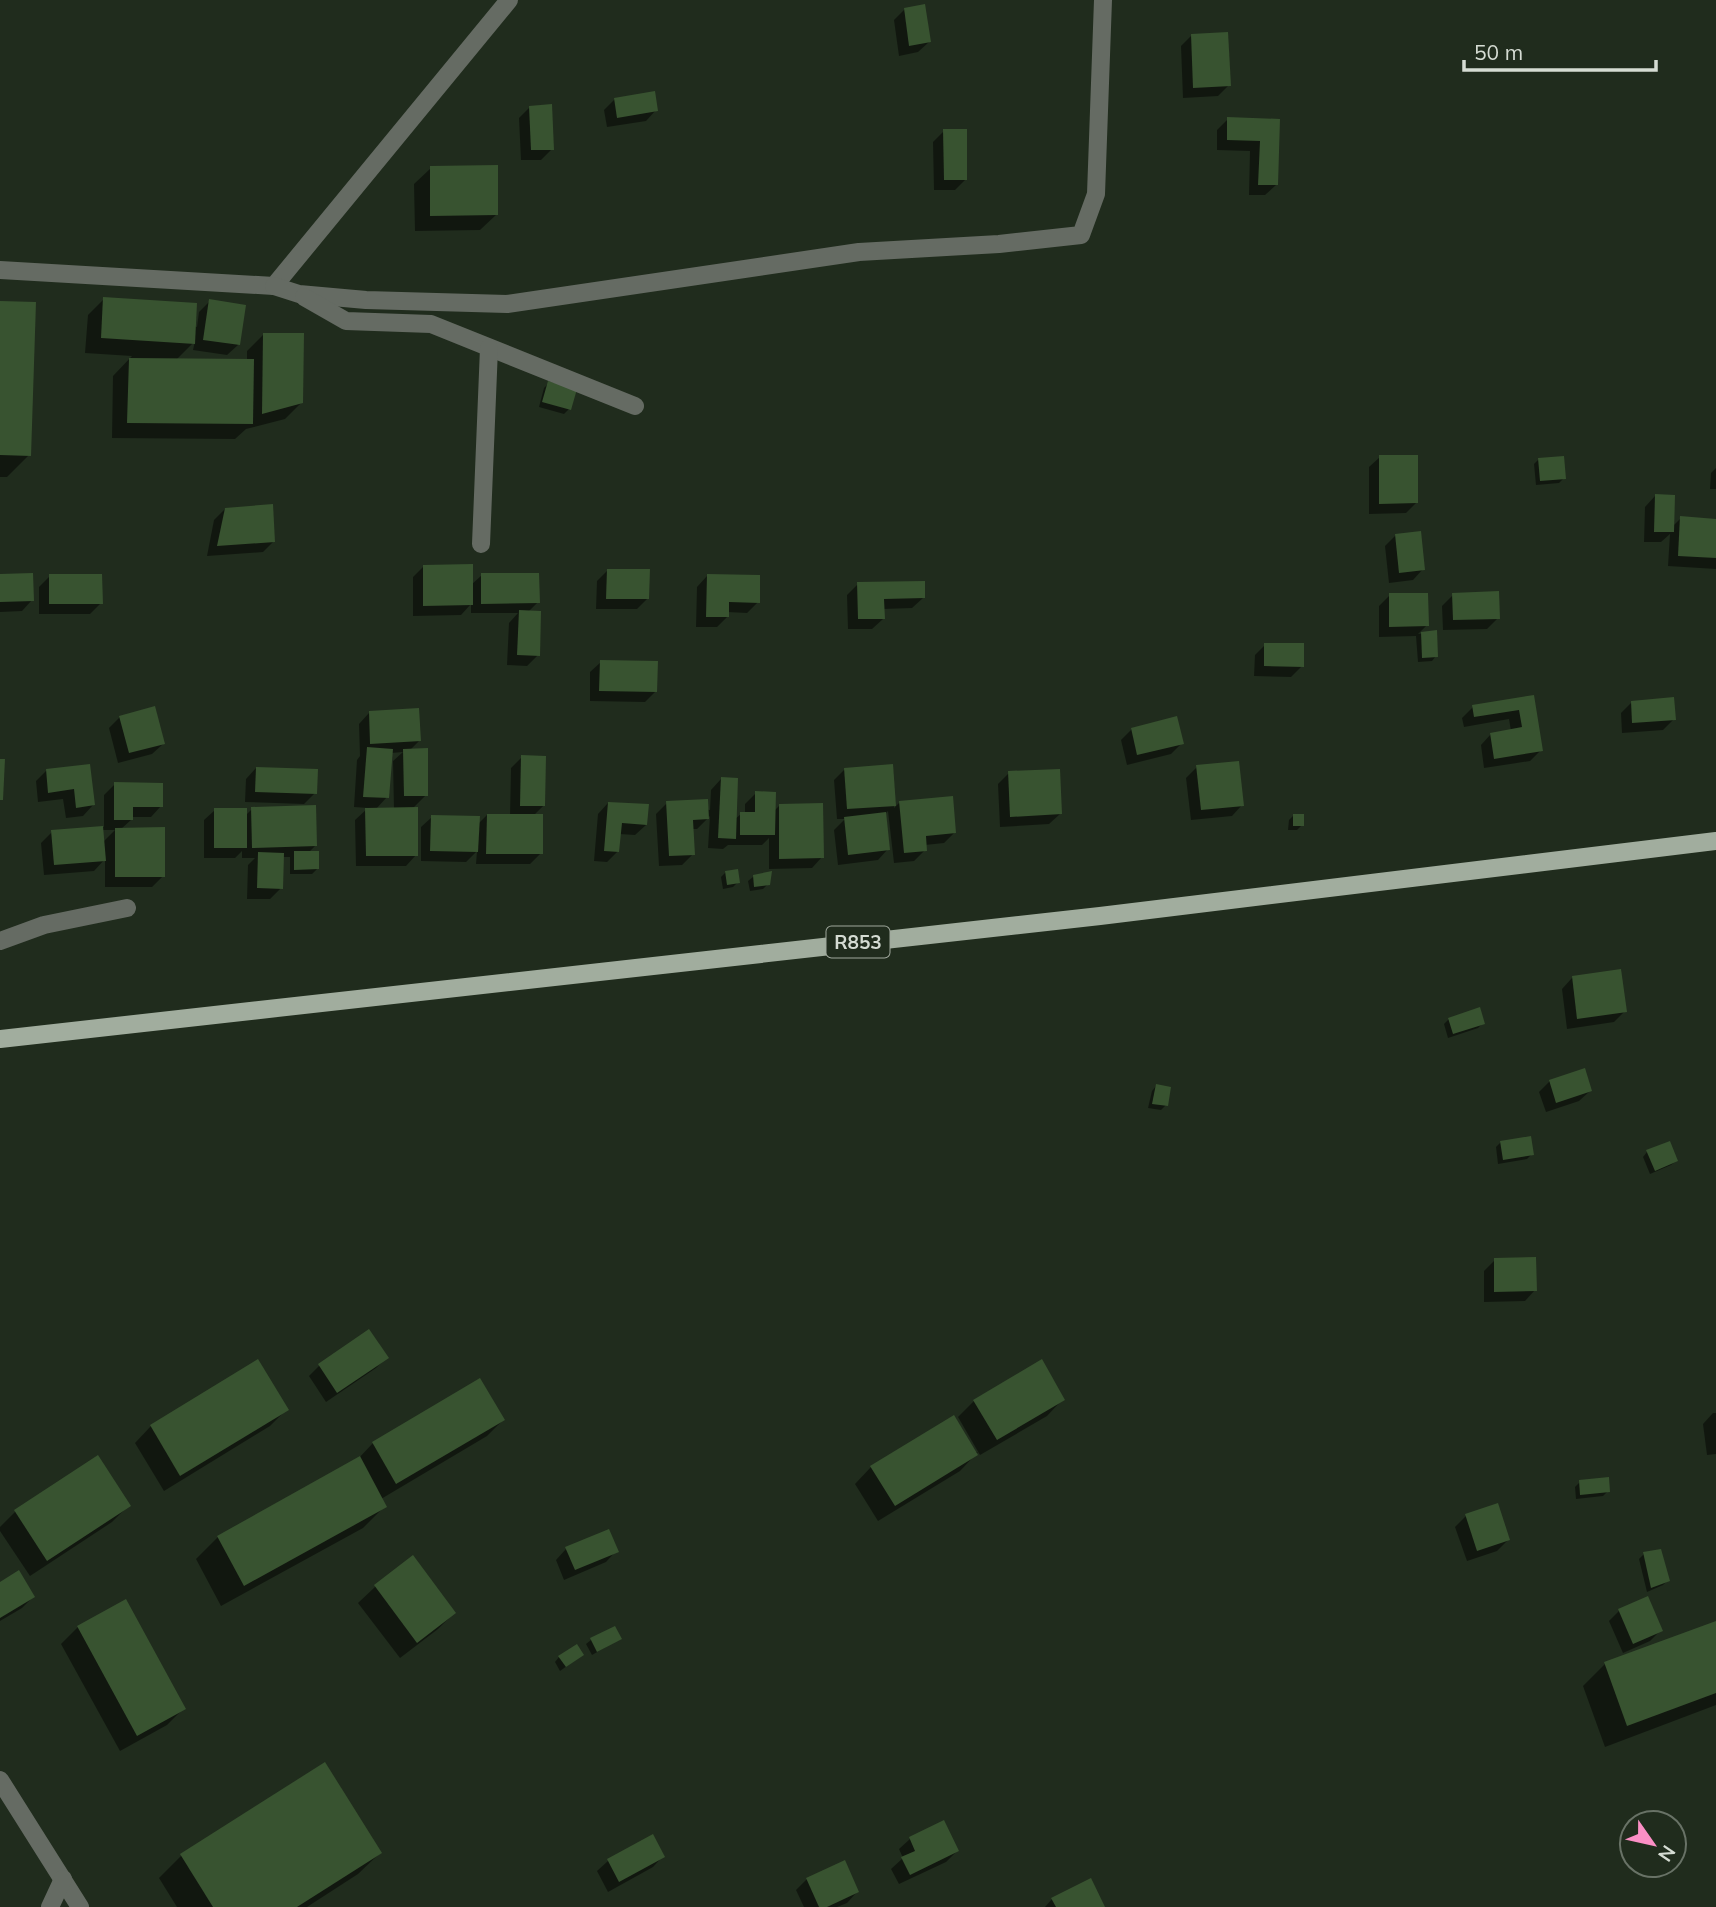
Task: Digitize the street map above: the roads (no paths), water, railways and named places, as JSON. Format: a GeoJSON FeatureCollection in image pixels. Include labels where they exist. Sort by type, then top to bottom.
{"type":"FeatureCollection","features":[{"type":"Feature","properties":{"kind":"main road","name":"R853"},"geometry":{"type":"LineString","coordinates":[[0,1039],[1100,916],[1716,841]]}},
{"type":"Feature","properties":{"kind":"street"},"geometry":{"type":"LineString","coordinates":[[274,286],[509,0]]}},
{"type":"Feature","properties":{"kind":"street"},"geometry":{"type":"LineString","coordinates":[[299,294],[366,300],[507,304],[859,252],[999,244],[1081,235],[1096,194],[1103,0]]}},
{"type":"Feature","properties":{"kind":"street"},"geometry":{"type":"LineString","coordinates":[[0,270],[274,286],[299,294],[346,321],[431,324],[635,406]]}},
{"type":"Feature","properties":{"kind":"street"},"geometry":{"type":"LineString","coordinates":[[481,544],[489,348]]}},
{"type":"Feature","properties":{"kind":"street"},"geometry":{"type":"LineString","coordinates":[[0,941],[44,925],[127,908]]}},
{"type":"Feature","properties":{"kind":"street"},"geometry":{"type":"LineString","coordinates":[[0,1780],[80,1907]]}},
{"type":"Feature","properties":{"kind":"street"},"geometry":{"type":"LineString","coordinates":[[50,1907],[63,1879]]}}]}
